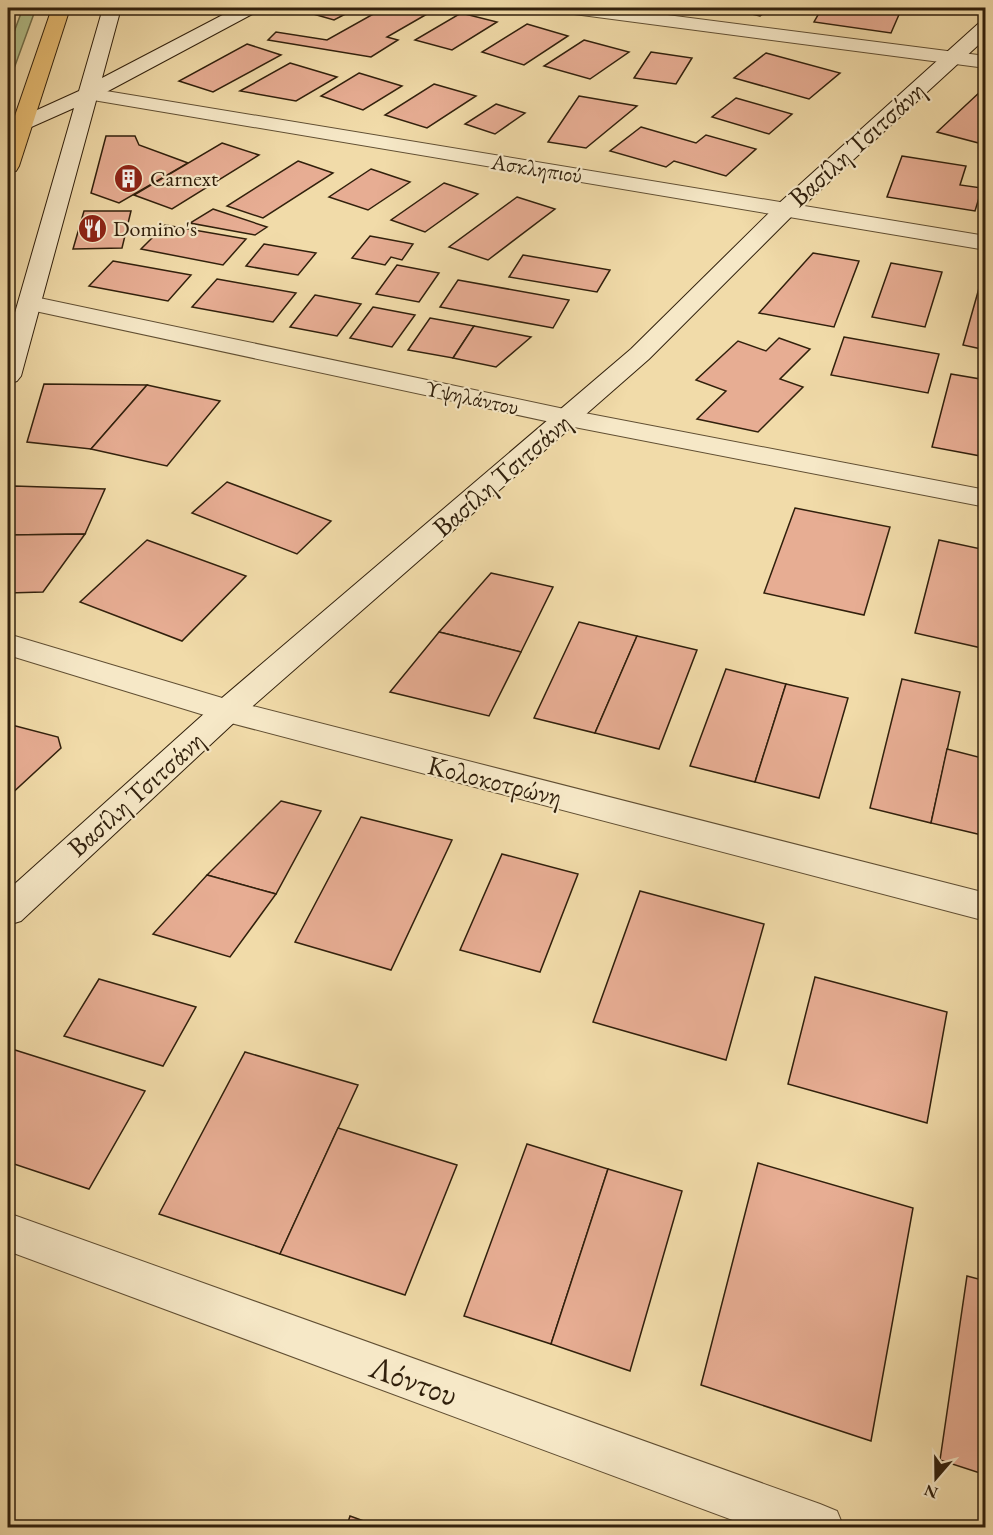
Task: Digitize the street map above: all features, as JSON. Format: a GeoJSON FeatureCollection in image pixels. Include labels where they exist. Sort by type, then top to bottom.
{"type":"FeatureCollection","features":[{"type":"Feature","properties":{"kind":"main road"},"geometry":{"type":"LineString","coordinates":[[8,166],[61,8]]}},
{"type":"Feature","properties":{"kind":"street"},"geometry":{"type":"LineString","coordinates":[[8,376],[112,8]]}},
{"type":"Feature","properties":{"kind":"street"},"geometry":{"type":"LineString","coordinates":[[22,124],[88,94],[249,8]]}},
{"type":"Feature","properties":{"kind":"street"},"geometry":{"type":"LineString","coordinates":[[574,8],[986,62]]}},
{"type":"Feature","properties":{"kind":"street","name":"Βασίλη Τσιτσάνη"},"geometry":{"type":"LineString","coordinates":[[8,911],[226,711],[640,354],[785,210],[986,27]]}},
{"type":"Feature","properties":{"kind":"street"},"geometry":{"type":"LineString","coordinates":[[103,41],[133,46],[176,45]]}},
{"type":"Feature","properties":{"kind":"street","name":"Ασκληπιού"},"geometry":{"type":"LineString","coordinates":[[88,94],[986,243]]}},
{"type":"Feature","properties":{"kind":"street","name":"Υψηλάντου"},"geometry":{"type":"LineString","coordinates":[[30,303],[569,417],[986,499]]}},
{"type":"Feature","properties":{"kind":"street","name":"Κολοκοτρώνη"},"geometry":{"type":"LineString","coordinates":[[8,644],[226,711],[986,907]]}},
{"type":"Feature","properties":{"kind":"street","name":"Λόντου"},"geometry":{"type":"LineString","coordinates":[[8,1232],[820,1527]]}},
{"type":"Feature","properties":{"kind":"green space"},"geometry":{"type":"Polygon","coordinates":[[[23,8],[36,8],[8,85],[8,48],[23,8]]]}},
{"type":"Feature","properties":{"kind":"building"},"geometry":{"type":"Polygon","coordinates":[[[138,8],[167,8],[157,13],[136,13],[138,8]]]}},
{"type":"Feature","properties":{"kind":"building"},"geometry":{"type":"Polygon","coordinates":[[[310,8],[357,8],[334,20],[303,11],[310,8]]]}},
{"type":"Feature","properties":{"kind":"building"},"geometry":{"type":"Polygon","coordinates":[[[384,8],[434,10],[387,37],[398,40],[371,57],[268,40],[276,32],[327,40],[384,8]]]}},
{"type":"Feature","properties":{"kind":"building"},"geometry":{"type":"Polygon","coordinates":[[[726,8],[771,8],[760,16],[726,8]]]}},
{"type":"Feature","properties":{"kind":"building"},"geometry":{"type":"Polygon","coordinates":[[[822,8],[901,10],[891,33],[814,22],[822,8]]]}},
{"type":"Feature","properties":{"kind":"building"},"geometry":{"type":"Polygon","coordinates":[[[461,13],[497,22],[452,50],[415,40],[461,13]]]}},
{"type":"Feature","properties":{"kind":"building"},"geometry":{"type":"Polygon","coordinates":[[[527,24],[568,36],[524,65],[482,52],[527,24]]]}},
{"type":"Feature","properties":{"kind":"building"},"geometry":{"type":"Polygon","coordinates":[[[584,40],[629,52],[590,79],[544,66],[584,40]]]}},
{"type":"Feature","properties":{"kind":"building"},"geometry":{"type":"Polygon","coordinates":[[[247,44],[281,55],[213,92],[179,81],[247,44]]]}},
{"type":"Feature","properties":{"kind":"building"},"geometry":{"type":"Polygon","coordinates":[[[651,52],[692,58],[676,84],[634,78],[651,52]]]}},
{"type":"Feature","properties":{"kind":"building"},"geometry":{"type":"Polygon","coordinates":[[[766,53],[840,73],[809,99],[734,78],[766,53]]]}},
{"type":"Feature","properties":{"kind":"building"},"geometry":{"type":"Polygon","coordinates":[[[290,63],[337,77],[296,101],[240,91],[290,63]]]}},
{"type":"Feature","properties":{"kind":"building"},"geometry":{"type":"Polygon","coordinates":[[[359,73],[402,86],[363,110],[321,96],[359,73]]]}},
{"type":"Feature","properties":{"kind":"building"},"geometry":{"type":"Polygon","coordinates":[[[434,84],[476,96],[427,128],[385,115],[434,84]]]}},
{"type":"Feature","properties":{"kind":"building"},"geometry":{"type":"Polygon","coordinates":[[[982,90],[986,91],[986,145],[937,132],[982,90]]]}},
{"type":"Feature","properties":{"kind":"building"},"geometry":{"type":"Polygon","coordinates":[[[579,96],[637,106],[586,148],[548,142],[579,96]]]}},
{"type":"Feature","properties":{"kind":"building"},"geometry":{"type":"Polygon","coordinates":[[[736,98],[792,114],[769,134],[712,117],[736,98]]]}},
{"type":"Feature","properties":{"kind":"building"},"geometry":{"type":"Polygon","coordinates":[[[496,104],[525,113],[495,134],[465,124],[496,104]]]}},
{"type":"Feature","properties":{"kind":"building"},"geometry":{"type":"Polygon","coordinates":[[[641,127],[696,143],[706,135],[756,149],[726,176],[674,161],[666,167],[610,151],[641,127]]]}},
{"type":"Feature","properties":{"kind":"building","name":"Carnext"},"geometry":{"type":"Polygon","coordinates":[[[106,136],[135,136],[139,145],[188,163],[119,203],[91,193],[106,136]]]}},
{"type":"Feature","properties":{"kind":"building"},"geometry":{"type":"Polygon","coordinates":[[[222,143],[259,155],[172,209],[134,195],[222,143]]]}},
{"type":"Feature","properties":{"kind":"building"},"geometry":{"type":"Polygon","coordinates":[[[902,156],[966,166],[960,185],[982,188],[975,211],[887,197],[902,156]]]}},
{"type":"Feature","properties":{"kind":"building"},"geometry":{"type":"Polygon","coordinates":[[[298,161],[333,173],[263,218],[227,206],[298,161]]]}},
{"type":"Feature","properties":{"kind":"building"},"geometry":{"type":"Polygon","coordinates":[[[371,169],[410,182],[368,210],[329,197],[371,169]]]}},
{"type":"Feature","properties":{"kind":"building"},"geometry":{"type":"Polygon","coordinates":[[[444,183],[478,194],[425,232],[391,220],[444,183]]]}},
{"type":"Feature","properties":{"kind":"building"},"geometry":{"type":"Polygon","coordinates":[[[517,197],[555,209],[488,260],[449,247],[517,197]]]}},
{"type":"Feature","properties":{"kind":"building"},"geometry":{"type":"Polygon","coordinates":[[[213,209],[267,227],[255,235],[190,223],[213,209]]]}},
{"type":"Feature","properties":{"kind":"building"},"geometry":{"type":"Polygon","coordinates":[[[84,211],[131,211],[122,248],[73,249],[84,211]]]}},
{"type":"Feature","properties":{"kind":"building"},"geometry":{"type":"Polygon","coordinates":[[[165,225],[246,239],[223,265],[141,249],[165,225]]]}},
{"type":"Feature","properties":{"kind":"building"},"geometry":{"type":"Polygon","coordinates":[[[370,236],[413,244],[402,260],[391,257],[385,265],[352,258],[370,236]]]}},
{"type":"Feature","properties":{"kind":"building"},"geometry":{"type":"Polygon","coordinates":[[[264,244],[316,253],[298,275],[246,266],[264,244]]]}},
{"type":"Feature","properties":{"kind":"building"},"geometry":{"type":"Polygon","coordinates":[[[813,253],[859,261],[834,327],[759,313],[813,253]]]}},
{"type":"Feature","properties":{"kind":"building"},"geometry":{"type":"Polygon","coordinates":[[[523,255],[610,270],[597,292],[509,277],[523,255]]]}},
{"type":"Feature","properties":{"kind":"building"},"geometry":{"type":"Polygon","coordinates":[[[113,261],[191,275],[168,301],[89,286],[113,261]]]}},
{"type":"Feature","properties":{"kind":"building"},"geometry":{"type":"Polygon","coordinates":[[[891,263],[942,272],[925,327],[872,317],[891,263]]]}},
{"type":"Feature","properties":{"kind":"building"},"geometry":{"type":"Polygon","coordinates":[[[397,265],[439,273],[419,302],[376,294],[397,265]]]}},
{"type":"Feature","properties":{"kind":"building"},"geometry":{"type":"Polygon","coordinates":[[[983,274],[986,275],[986,350],[963,345],[983,274]]]}},
{"type":"Feature","properties":{"kind":"building"},"geometry":{"type":"Polygon","coordinates":[[[217,279],[296,293],[273,322],[192,307],[217,279]]]}},
{"type":"Feature","properties":{"kind":"building"},"geometry":{"type":"Polygon","coordinates":[[[458,280],[569,300],[553,328],[440,307],[458,280]]]}},
{"type":"Feature","properties":{"kind":"building"},"geometry":{"type":"Polygon","coordinates":[[[315,295],[361,304],[337,336],[290,327],[315,295]]]}},
{"type":"Feature","properties":{"kind":"building"},"geometry":{"type":"Polygon","coordinates":[[[373,307],[415,315],[392,347],[350,338],[373,307]]]}},
{"type":"Feature","properties":{"kind":"building"},"geometry":{"type":"Polygon","coordinates":[[[430,318],[474,326],[453,358],[408,350],[430,318]]]}},
{"type":"Feature","properties":{"kind":"building"},"geometry":{"type":"Polygon","coordinates":[[[474,326],[531,337],[496,367],[453,358],[474,326]]]}},
{"type":"Feature","properties":{"kind":"building"},"geometry":{"type":"Polygon","coordinates":[[[844,337],[939,354],[928,393],[831,375],[844,337]]]}},
{"type":"Feature","properties":{"kind":"building"},"geometry":{"type":"Polygon","coordinates":[[[779,338],[810,349],[780,379],[803,387],[758,432],[697,419],[726,391],[696,380],[738,341],[766,351],[779,338]]]}},
{"type":"Feature","properties":{"kind":"building"},"geometry":{"type":"Polygon","coordinates":[[[951,374],[986,380],[986,457],[932,447],[951,374]]]}},
{"type":"Feature","properties":{"kind":"building"},"geometry":{"type":"Polygon","coordinates":[[[44,384],[147,385],[91,449],[27,442],[44,384]]]}},
{"type":"Feature","properties":{"kind":"building"},"geometry":{"type":"Polygon","coordinates":[[[147,385],[220,401],[167,466],[91,449],[147,385]]]}},
{"type":"Feature","properties":{"kind":"building"},"geometry":{"type":"Polygon","coordinates":[[[227,482],[331,521],[297,554],[192,513],[227,482]]]}},
{"type":"Feature","properties":{"kind":"building"},"geometry":{"type":"Polygon","coordinates":[[[14,486],[105,489],[85,534],[8,535],[8,511],[14,486]]]}},
{"type":"Feature","properties":{"kind":"building"},"geometry":{"type":"Polygon","coordinates":[[[795,508],[890,527],[864,615],[764,593],[795,508]]]}},
{"type":"Feature","properties":{"kind":"building"},"geometry":{"type":"Polygon","coordinates":[[[85,534],[43,592],[8,593],[8,535],[85,534]]]}},
{"type":"Feature","properties":{"kind":"building"},"geometry":{"type":"Polygon","coordinates":[[[147,540],[246,576],[182,641],[80,602],[147,540]]]}},
{"type":"Feature","properties":{"kind":"building"},"geometry":{"type":"Polygon","coordinates":[[[939,540],[986,550],[986,649],[915,633],[939,540]]]}},
{"type":"Feature","properties":{"kind":"building"},"geometry":{"type":"Polygon","coordinates":[[[491,573],[553,587],[521,652],[439,632],[491,573]]]}},
{"type":"Feature","properties":{"kind":"building"},"geometry":{"type":"Polygon","coordinates":[[[579,622],[637,636],[595,733],[534,718],[579,622]]]}},
{"type":"Feature","properties":{"kind":"building"},"geometry":{"type":"Polygon","coordinates":[[[439,632],[521,652],[489,716],[390,692],[439,632]]]}},
{"type":"Feature","properties":{"kind":"building"},"geometry":{"type":"Polygon","coordinates":[[[637,636],[697,650],[659,749],[595,733],[637,636]]]}},
{"type":"Feature","properties":{"kind":"building"},"geometry":{"type":"Polygon","coordinates":[[[726,669],[786,684],[755,782],[690,766],[726,669]]]}},
{"type":"Feature","properties":{"kind":"building"},"geometry":{"type":"Polygon","coordinates":[[[902,679],[960,692],[931,823],[870,808],[902,679]]]}},
{"type":"Feature","properties":{"kind":"building"},"geometry":{"type":"Polygon","coordinates":[[[786,684],[848,698],[819,798],[755,782],[786,684]]]}},
{"type":"Feature","properties":{"kind":"building"},"geometry":{"type":"Polygon","coordinates":[[[8,724],[58,737],[61,748],[8,797],[8,724]]]}},
{"type":"Feature","properties":{"kind":"building"},"geometry":{"type":"Polygon","coordinates":[[[947,749],[986,759],[986,836],[931,823],[947,749]]]}},
{"type":"Feature","properties":{"kind":"building"},"geometry":{"type":"Polygon","coordinates":[[[281,801],[321,811],[276,894],[207,875],[281,801]]]}},
{"type":"Feature","properties":{"kind":"building"},"geometry":{"type":"Polygon","coordinates":[[[361,817],[452,840],[391,970],[295,942],[361,817]]]}},
{"type":"Feature","properties":{"kind":"building"},"geometry":{"type":"Polygon","coordinates":[[[502,854],[578,874],[540,972],[460,950],[502,854]]]}},
{"type":"Feature","properties":{"kind":"building"},"geometry":{"type":"Polygon","coordinates":[[[207,875],[276,894],[230,957],[153,934],[207,875]]]}},
{"type":"Feature","properties":{"kind":"building"},"geometry":{"type":"Polygon","coordinates":[[[640,891],[764,924],[726,1060],[593,1022],[640,891]]]}},
{"type":"Feature","properties":{"kind":"building"},"geometry":{"type":"Polygon","coordinates":[[[815,977],[947,1012],[927,1123],[788,1084],[815,977]]]}},
{"type":"Feature","properties":{"kind":"building"},"geometry":{"type":"Polygon","coordinates":[[[99,979],[196,1007],[163,1066],[64,1036],[99,979]]]}},
{"type":"Feature","properties":{"kind":"building"},"geometry":{"type":"Polygon","coordinates":[[[15,1050],[145,1091],[89,1189],[8,1162],[8,1058],[15,1050]]]}},
{"type":"Feature","properties":{"kind":"building"},"geometry":{"type":"Polygon","coordinates":[[[245,1052],[358,1085],[280,1254],[159,1214],[245,1052]]]}},
{"type":"Feature","properties":{"kind":"building"},"geometry":{"type":"Polygon","coordinates":[[[338,1128],[457,1165],[405,1295],[280,1254],[338,1128]]]}},
{"type":"Feature","properties":{"kind":"building"},"geometry":{"type":"Polygon","coordinates":[[[527,1144],[608,1169],[551,1344],[464,1316],[527,1144]]]}},
{"type":"Feature","properties":{"kind":"building"},"geometry":{"type":"Polygon","coordinates":[[[758,1163],[913,1208],[871,1441],[701,1385],[758,1163]]]}},
{"type":"Feature","properties":{"kind":"building"},"geometry":{"type":"Polygon","coordinates":[[[608,1169],[682,1191],[630,1371],[551,1344],[608,1169]]]}},
{"type":"Feature","properties":{"kind":"building"},"geometry":{"type":"Polygon","coordinates":[[[967,1276],[986,1281],[986,1475],[940,1460],[967,1276]]]}},
{"type":"Feature","properties":{"kind":"building"},"geometry":{"type":"Polygon","coordinates":[[[350,1516],[383,1528],[346,1528],[350,1516]]]}},
{"type":"Feature","properties":{"kind":"place","name":"Carnext"},"geometry":{"type":"Point","coordinates":[129,178]}},
{"type":"Feature","properties":{"kind":"place","name":"Domino's"},"geometry":{"type":"Point","coordinates":[92,228]}}]}
